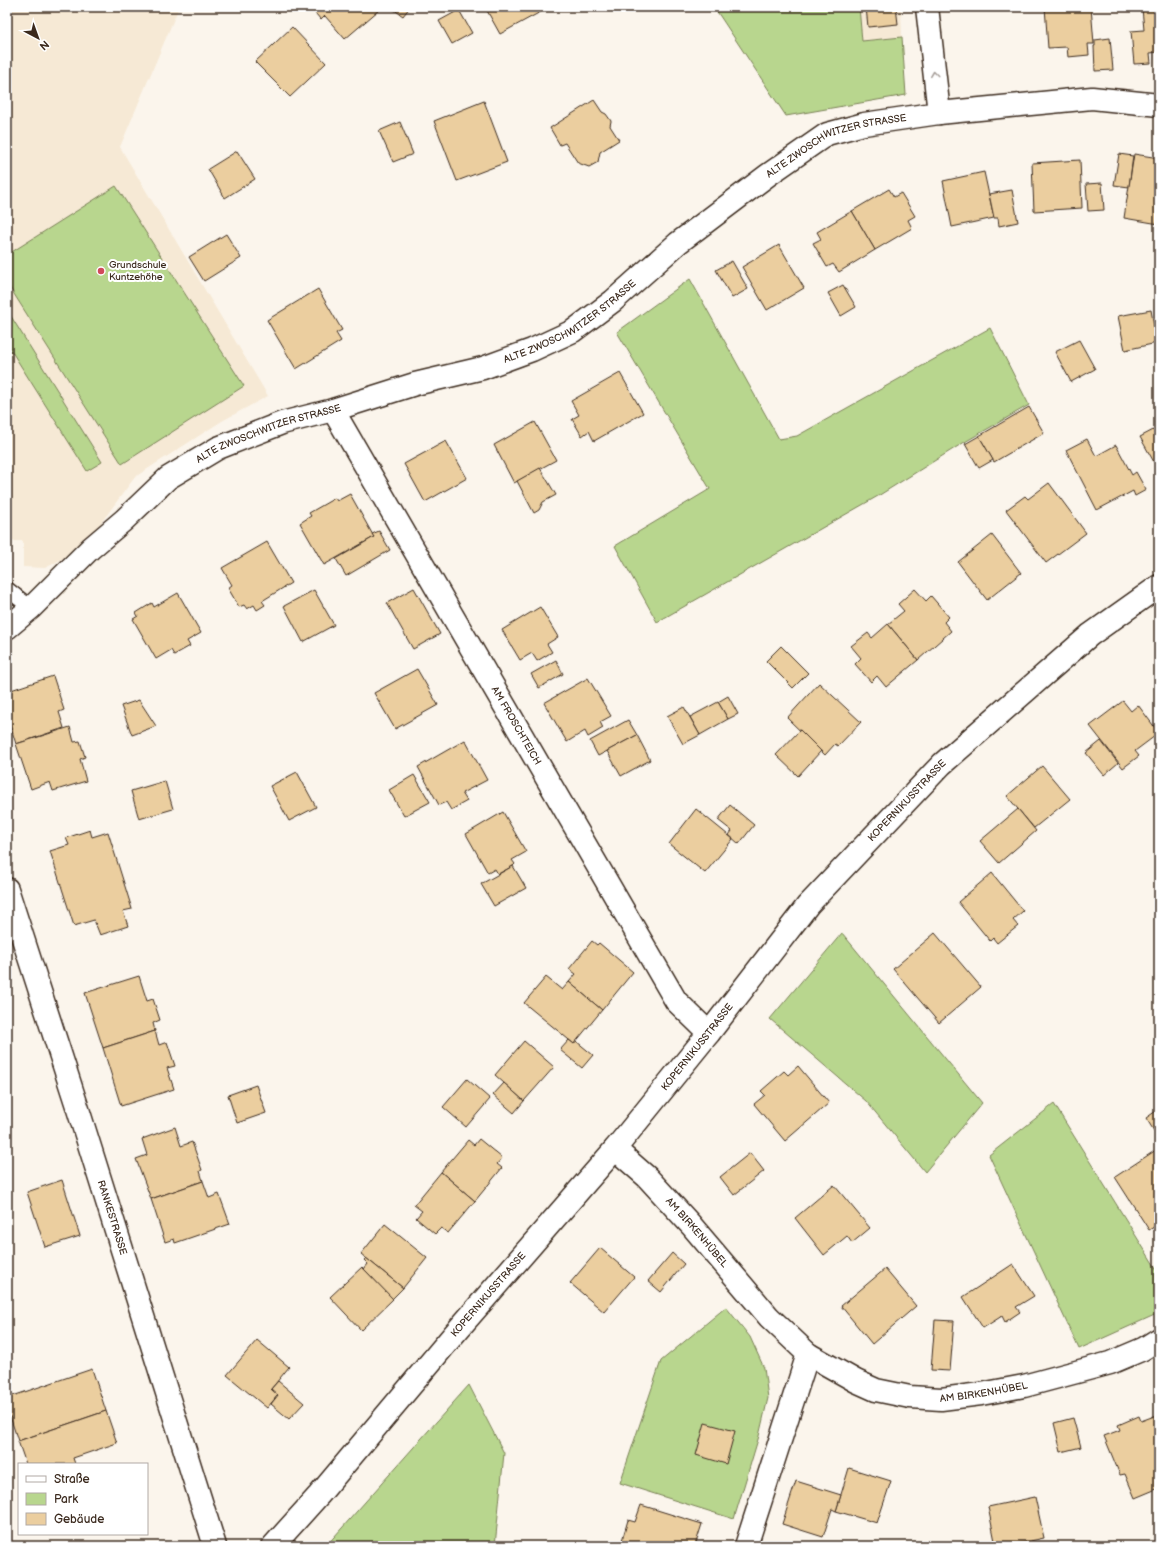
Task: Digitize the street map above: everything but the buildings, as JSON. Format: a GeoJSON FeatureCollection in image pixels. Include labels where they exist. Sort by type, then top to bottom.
{"type":"FeatureCollection","features":[{"type":"Feature","properties":{"kind":"street"},"geometry":{"type":"LineString","coordinates":[[927,7],[939,113]]}},
{"type":"Feature","properties":{"kind":"street","name":"ALTE ZWOSCHWITZER STRASSE"},"geometry":{"type":"LineString","coordinates":[[7,628],[31,608],[91,548],[124,520],[168,478],[218,448],[282,423],[333,410],[415,384],[483,368],[532,350],[573,331],[613,301],[690,234],[768,175],[827,134],[864,124],[939,113],[1092,98],[1159,105]]}},
{"type":"Feature","properties":{"kind":"street","name":"AM FROSCHTEICH"},"geometry":{"type":"LineString","coordinates":[[333,410],[460,628],[534,759],[676,1001],[709,1033]]}},
{"type":"Feature","properties":{"kind":"street","name":"KOPERNIKUSSTRASSE"},"geometry":{"type":"LineString","coordinates":[[273,1546],[319,1496],[455,1333],[615,1149],[709,1033],[808,905],[942,764],[1090,634],[1159,586]]}},
{"type":"Feature","properties":{"kind":"street","name":"RANKESTRASSE"},"geometry":{"type":"LineString","coordinates":[[7,889],[77,1106],[215,1546]]}},
{"type":"Feature","properties":{"kind":"street","name":"AM BIRKENHÜBEL"},"geometry":{"type":"LineString","coordinates":[[615,1149],[647,1177],[691,1225],[769,1317],[808,1354],[856,1381],[876,1390],[910,1397],[941,1399],[981,1394],[1024,1386],[1103,1365],[1143,1349],[1159,1339]]}},
{"type":"Feature","properties":{"kind":"street"},"geometry":{"type":"LineString","coordinates":[[746,1546],[808,1354]]}},
{"type":"Feature","properties":{"kind":"lane"},"geometry":{"type":"LineString","coordinates":[[7,589],[31,608]]}},
{"type":"Feature","properties":{"kind":"shaded area","name":"Grundschule Kuntzehöhe"},"geometry":{"type":"Polygon","coordinates":[[[7,7],[179,7],[120,147],[268,396],[222,421],[135,477],[92,535],[70,555],[45,568],[23,567],[23,541],[7,541],[7,7]]]}},
{"type":"Feature","properties":{"kind":"shaded area"},"geometry":{"type":"Polygon","coordinates":[[[859,7],[901,7],[902,37],[862,41],[859,7]]]}},
{"type":"Feature","properties":{"kind":"green space"},"geometry":{"type":"Polygon","coordinates":[[[714,7],[859,7],[862,41],[902,37],[906,95],[786,116],[714,7]]]}},
{"type":"Feature","properties":{"kind":"green space"},"geometry":{"type":"Polygon","coordinates":[[[116,186],[244,386],[122,464],[7,283],[7,255],[116,186]]]}},
{"type":"Feature","properties":{"kind":"green space"},"geometry":{"type":"Polygon","coordinates":[[[690,279],[779,439],[797,436],[990,328],[1029,405],[963,443],[878,496],[657,622],[615,546],[710,489],[617,332],[690,279]]]}},
{"type":"Feature","properties":{"kind":"green space"},"geometry":{"type":"Polygon","coordinates":[[[7,310],[102,462],[87,471],[7,344],[7,310]]]}},
{"type":"Feature","properties":{"kind":"green space"},"geometry":{"type":"Polygon","coordinates":[[[842,933],[982,1103],[925,1172],[866,1101],[770,1019],[842,933]]]}},
{"type":"Feature","properties":{"kind":"green space"},"geometry":{"type":"Polygon","coordinates":[[[1054,1104],[1159,1273],[1159,1313],[1079,1349],[989,1155],[1054,1104]]]}},
{"type":"Feature","properties":{"kind":"green space"},"geometry":{"type":"Polygon","coordinates":[[[726,1307],[750,1337],[764,1368],[768,1398],[759,1436],[734,1519],[620,1483],[661,1361],[726,1307]]]}},
{"type":"Feature","properties":{"kind":"green space"},"geometry":{"type":"Polygon","coordinates":[[[469,1385],[504,1453],[495,1546],[326,1546],[469,1385]]]}},
{"type":"Feature","properties":{"kind":"place","name":"Grundschule Kuntzehöhe"},"geometry":{"type":"Point","coordinates":[101,271]}}]}
